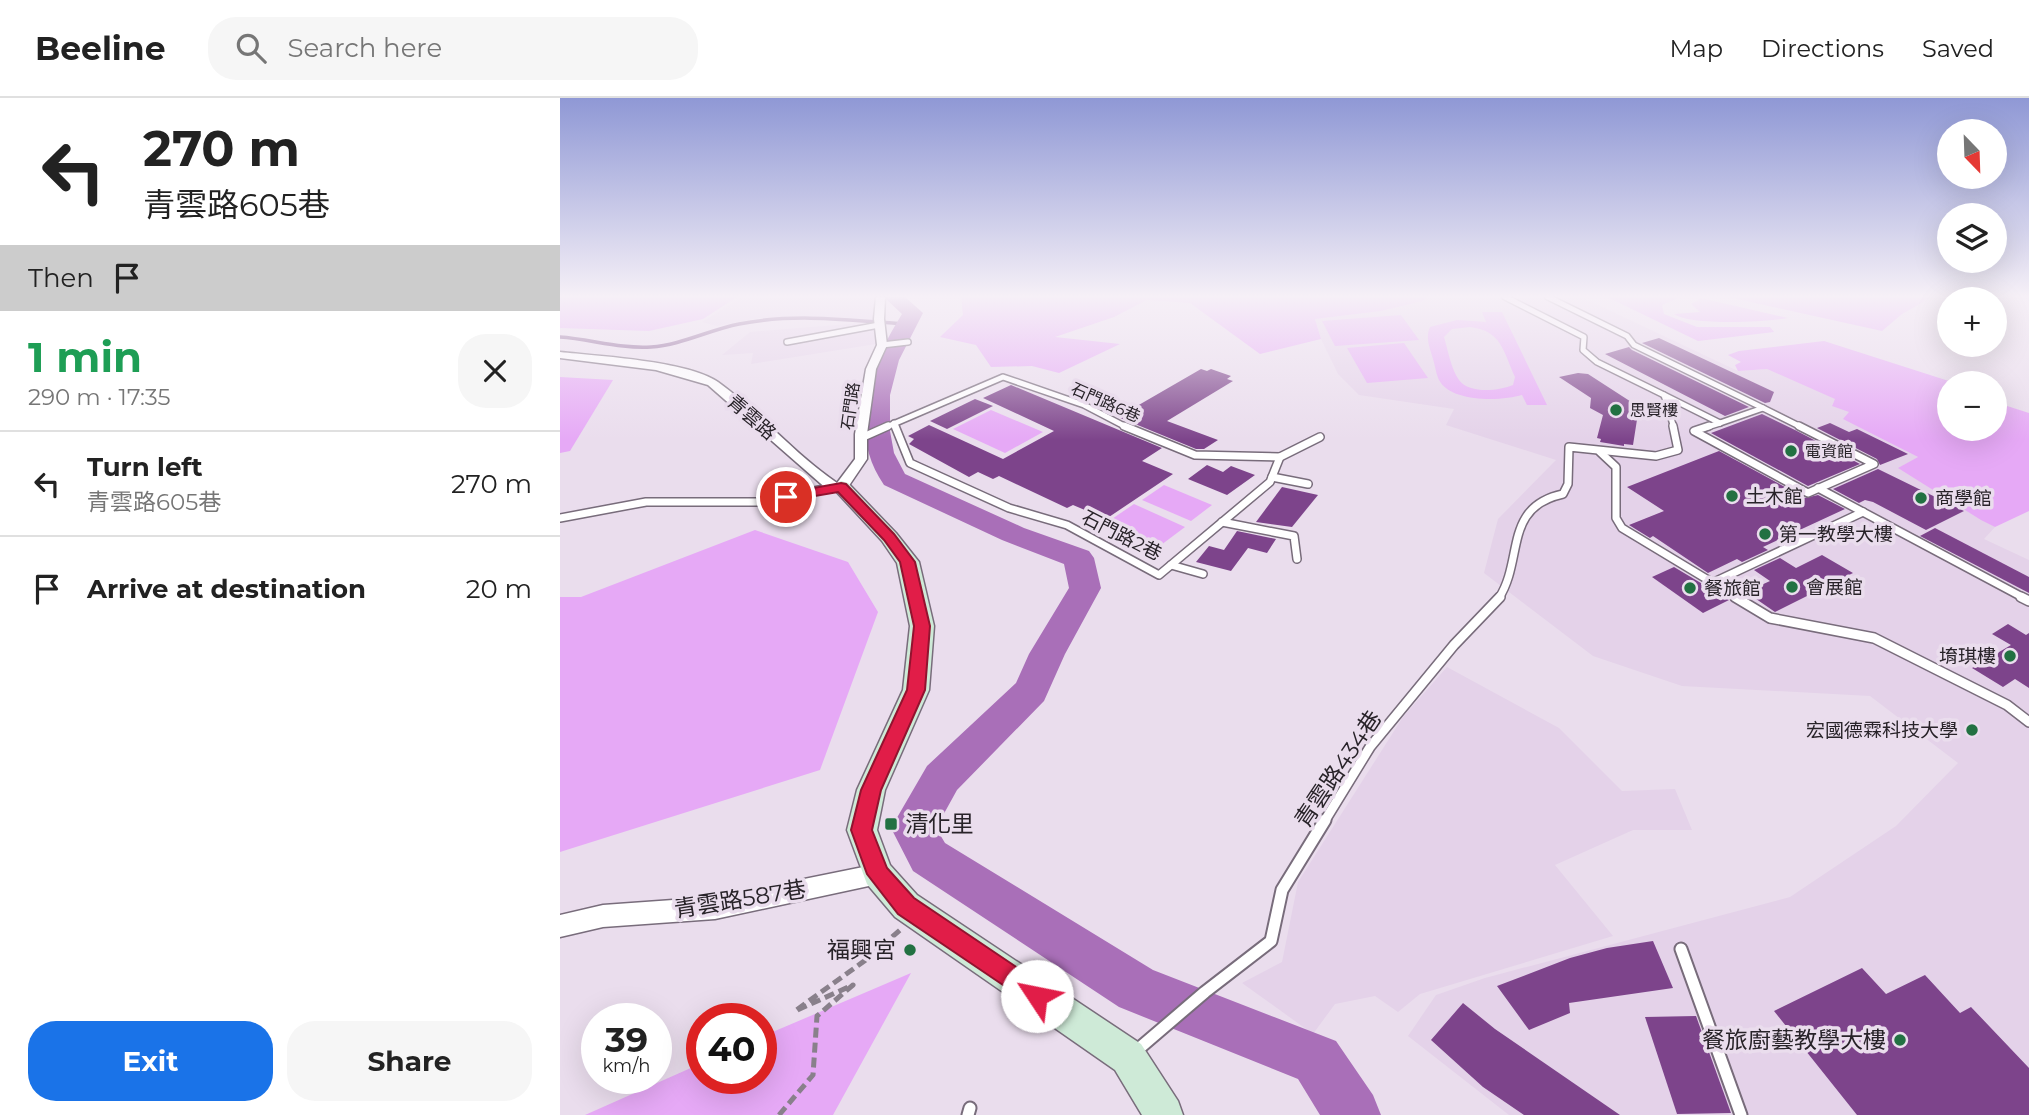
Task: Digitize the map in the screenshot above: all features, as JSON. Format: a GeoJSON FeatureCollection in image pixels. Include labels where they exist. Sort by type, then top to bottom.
{"type":"FeatureCollection","features":[{"type":"Feature","properties":{"kind":"street","name":"石門路"},"geometry":{"type":"LineString","coordinates":[[837,487],[861,459],[861,438],[872,369],[882,345]]}},
{"type":"Feature","properties":{"kind":"street","name":"青雲路"},"geometry":{"type":"LineString","coordinates":[[560,355],[625,361],[712,383],[837,487],[889,537],[908,562],[922,626],[916,690],[871,790],[862,830],[878,874],[906,906],[917,914],[1138,1049],[1164,1115]]}},
{"type":"Feature","properties":{"kind":"street","name":"青雲路587巷"},"geometry":{"type":"LineString","coordinates":[[560,926],[603,916],[715,908],[878,874]]}},
{"type":"Feature","properties":{"kind":"lane"},"geometry":{"type":"LineString","coordinates":[[882,345],[887,344]]}},
{"type":"Feature","properties":{"kind":"lane"},"geometry":{"type":"LineString","coordinates":[[1583,344],[1583,350],[1597,362],[1720,423]]}},
{"type":"Feature","properties":{"kind":"lane"},"geometry":{"type":"LineString","coordinates":[[1634,344],[1763,408],[1874,464],[1808,493],[1694,431],[1763,408]]}},
{"type":"Feature","properties":{"kind":"lane","name":"石門路6巷"},"geometry":{"type":"LineString","coordinates":[[861,438],[1003,377],[1084,405],[1118,424],[1195,455],[1280,457]]}},
{"type":"Feature","properties":{"kind":"lane"},"geometry":{"type":"LineString","coordinates":[[1600,452],[1656,456],[1678,450],[1670,409],[1664,395]]}},
{"type":"Feature","properties":{"kind":"lane","name":"石門路2巷"},"geometry":{"type":"LineString","coordinates":[[891,424],[910,463],[1009,508],[1067,525],[1159,575],[1270,482],[1280,457]]}},
{"type":"Feature","properties":{"kind":"lane"},"geometry":{"type":"LineString","coordinates":[[1280,457],[1320,438]]}},
{"type":"Feature","properties":{"kind":"lane","name":"青雲路434巷"},"geometry":{"type":"LineString","coordinates":[[1138,1049],[1271,941],[1282,890],[1370,747],[1454,645],[1501,596],[1521,525],[1534,506],[1563,494],[1568,484],[1569,447],[1600,452]]}},
{"type":"Feature","properties":{"kind":"lane"},"geometry":{"type":"LineString","coordinates":[[1600,452],[1616,467],[1616,518],[1622,528],[1770,618],[1874,638],[2007,705],[2029,722]]}},
{"type":"Feature","properties":{"kind":"lane"},"geometry":{"type":"LineString","coordinates":[[1272,477],[1308,484]]}},
{"type":"Feature","properties":{"kind":"lane"},"geometry":{"type":"LineString","coordinates":[[560,518],[646,502],[763,502],[837,487]]}},
{"type":"Feature","properties":{"kind":"lane"},"geometry":{"type":"LineString","coordinates":[[1818,488],[2029,601]]}},
{"type":"Feature","properties":{"kind":"lane"},"geometry":{"type":"LineString","coordinates":[[1712,583],[1863,512]]}},
{"type":"Feature","properties":{"kind":"lane"},"geometry":{"type":"LineString","coordinates":[[1222,522],[1294,536],[1297,559]]}},
{"type":"Feature","properties":{"kind":"lane"},"geometry":{"type":"LineString","coordinates":[[1171,565],[1203,574]]}},
{"type":"Feature","properties":{"kind":"lane"},"geometry":{"type":"LineString","coordinates":[[1681,949],[1741,1115]]}},
{"type":"Feature","properties":{"kind":"path"},"geometry":{"type":"LineString","coordinates":[[779,1115],[813,1075],[817,1016],[853,985],[795,1011],[867,959],[917,914]]}},
{"type":"Feature","properties":{"kind":"shaded area"},"geometry":{"type":"Polygon","coordinates":[[[735,344],[873,344],[751,364],[753,353],[722,355],[735,344]]]}},
{"type":"Feature","properties":{"kind":"shaded area"},"geometry":{"type":"Polygon","coordinates":[[[974,344],[1119,344],[1059,373],[1032,366],[991,367],[974,344]]]}},
{"type":"Feature","properties":{"kind":"shaded area"},"geometry":{"type":"Polygon","coordinates":[[[1247,344],[1299,344],[1260,354],[1247,344]]]}},
{"type":"Feature","properties":{"kind":"shaded area","name":"宏國德霖科技大學"},"geometry":{"type":"Polygon","coordinates":[[[1324,344],[1682,344],[1738,371],[1767,369],[1836,399],[1832,405],[1850,412],[1844,419],[1918,457],[1899,468],[1995,527],[1984,539],[2029,560],[2029,1115],[1509,1115],[1408,1036],[1436,995],[1485,978],[1790,897],[1896,826],[1958,763],[1870,696],[1682,686],[1593,656],[1484,573],[1498,519],[1556,460],[1446,425],[1454,409],[1359,395],[1338,374],[1324,344]]]}},
{"type":"Feature","properties":{"kind":"shaded area"},"geometry":{"type":"Polygon","coordinates":[[[1405,344],[1428,378],[1367,383],[1347,348],[1405,344]]]}},
{"type":"Feature","properties":{"kind":"shaded area"},"geometry":{"type":"Polygon","coordinates":[[[1429,344],[1446,344],[1456,376],[1464,384],[1470,388],[1492,390],[1513,385],[1515,377],[1500,344],[1518,344],[1547,405],[1527,405],[1522,395],[1490,399],[1465,396],[1454,393],[1439,380],[1429,344]]]}},
{"type":"Feature","properties":{"kind":"shaded area"},"geometry":{"type":"Polygon","coordinates":[[[1795,344],[1835,344],[1937,377],[1937,441],[2007,441],[2007,406],[2029,413],[2029,511],[1995,527],[1981,520],[1898,468],[1918,457],[1843,419],[1849,412],[1832,406],[1835,399],[1767,369],[1738,371],[1735,365],[1741,362],[1728,355],[1739,351],[1795,344]]]}},
{"type":"Feature","properties":{"kind":"shaded area"},"geometry":{"type":"Polygon","coordinates":[[[560,377],[613,380],[570,451],[560,453],[560,377]]]}},
{"type":"Feature","properties":{"kind":"shaded area"},"geometry":{"type":"Polygon","coordinates":[[[991,410],[1043,432],[1005,453],[953,429],[991,410]]]}},
{"type":"Feature","properties":{"kind":"shaded area"},"geometry":{"type":"Polygon","coordinates":[[[1164,485],[1212,505],[1191,521],[1142,500],[1164,485]]]}},
{"type":"Feature","properties":{"kind":"shaded area"},"geometry":{"type":"Polygon","coordinates":[[[1134,504],[1185,527],[1161,545],[1109,521],[1134,504]]]}},
{"type":"Feature","properties":{"kind":"shaded area"},"geometry":{"type":"Polygon","coordinates":[[[755,530],[848,562],[878,612],[820,770],[560,852],[560,597],[581,597],[755,530]]]}},
{"type":"Feature","properties":{"kind":"shaded area"},"geometry":{"type":"Polygon","coordinates":[[[1447,667],[1559,728],[1622,791],[1675,789],[1692,830],[1633,830],[1555,865],[1613,936],[1420,994],[1398,1012],[1375,996],[1335,1004],[1313,1034],[1242,983],[1282,962],[1298,882],[1403,717],[1447,667]]]}},
{"type":"Feature","properties":{"kind":"shaded area"},"geometry":{"type":"Polygon","coordinates":[[[911,973],[833,1115],[585,1115],[632,1094],[672,1094],[672,1076],[686,1070],[686,1094],[777,1094],[777,1030],[911,973]]]}},
{"type":"Feature","properties":{"kind":"building"},"geometry":{"type":"Polygon","coordinates":[[[1645,344],[1673,344],[1774,392],[1770,402],[1765,403],[1645,344]]]}},
{"type":"Feature","properties":{"kind":"building"},"geometry":{"type":"Polygon","coordinates":[[[1629,347],[1749,407],[1725,416],[1605,354],[1629,347]]]}},
{"type":"Feature","properties":{"kind":"building"},"geometry":{"type":"Polygon","coordinates":[[[1201,369],[1211,369],[1231,376],[1227,379],[1233,381],[1167,421],[1218,440],[1204,449],[1196,449],[1118,417],[1201,369]]]}},
{"type":"Feature","properties":{"kind":"building","name":"思賢樓"},"geometry":{"type":"Polygon","coordinates":[[[1588,374],[1639,407],[1633,445],[1600,442],[1601,439],[1597,438],[1603,415],[1590,408],[1591,398],[1559,377],[1588,374]]]}},
{"type":"Feature","properties":{"kind":"building"},"geometry":{"type":"Polygon","coordinates":[[[1011,385],[1162,448],[1142,461],[1173,474],[1106,519],[1073,505],[1067,508],[999,476],[993,479],[978,472],[969,477],[909,444],[914,439],[908,436],[929,425],[1003,459],[1054,431],[983,398],[1011,385]]]}},
{"type":"Feature","properties":{"kind":"building"},"geometry":{"type":"Polygon","coordinates":[[[975,399],[993,406],[947,429],[930,421],[975,399]]]}},
{"type":"Feature","properties":{"kind":"building","name":"電資館"},"geometry":{"type":"Polygon","coordinates":[[[1762,414],[1860,464],[1808,486],[1711,433],[1762,414]]]}},
{"type":"Feature","properties":{"kind":"building"},"geometry":{"type":"Polygon","coordinates":[[[1830,423],[1849,432],[1857,429],[1908,454],[1880,465],[1877,459],[1817,428],[1830,423]]]}},
{"type":"Feature","properties":{"kind":"building"},"geometry":{"type":"Polygon","coordinates":[[[1719,451],[1805,498],[1818,495],[1845,509],[1763,547],[1768,550],[1742,562],[1737,559],[1708,573],[1653,536],[1650,538],[1629,525],[1664,511],[1627,487],[1719,451]]]}},
{"type":"Feature","properties":{"kind":"building"},"geometry":{"type":"Polygon","coordinates":[[[1207,465],[1223,472],[1231,466],[1255,475],[1227,495],[1188,479],[1207,465]]]}},
{"type":"Feature","properties":{"kind":"building","name":"商學館"},"geometry":{"type":"Polygon","coordinates":[[[1878,469],[1964,511],[1926,530],[1873,502],[1865,500],[1859,503],[1833,489],[1878,469]]]}},
{"type":"Feature","properties":{"kind":"building"},"geometry":{"type":"Polygon","coordinates":[[[1282,487],[1318,495],[1292,527],[1256,522],[1282,487]]]}},
{"type":"Feature","properties":{"kind":"building","name":"商學館"},"geometry":{"type":"Polygon","coordinates":[[[1935,528],[2029,577],[2029,593],[1920,536],[1935,528]]]}},
{"type":"Feature","properties":{"kind":"building"},"geometry":{"type":"Polygon","coordinates":[[[1237,531],[1276,539],[1267,553],[1248,548],[1231,571],[1196,562],[1209,546],[1224,550],[1237,531]]]}},
{"type":"Feature","properties":{"kind":"building","name":"會展館"},"geometry":{"type":"Polygon","coordinates":[[[1822,555],[1853,573],[1775,612],[1746,592],[1770,581],[1754,570],[1780,558],[1796,568],[1822,555]]]}},
{"type":"Feature","properties":{"kind":"building","name":"餐旅館"},"geometry":{"type":"Polygon","coordinates":[[[1674,567],[1729,600],[1703,613],[1652,577],[1674,567]]]}},
{"type":"Feature","properties":{"kind":"building","name":"堉琪樓"},"geometry":{"type":"Polygon","coordinates":[[[2008,624],[2026,635],[2029,633],[2029,688],[2015,679],[2003,687],[1972,668],[2011,645],[1992,634],[2008,624]]]}},
{"type":"Feature","properties":{"kind":"building"},"geometry":{"type":"Polygon","coordinates":[[[1653,941],[1673,988],[1569,1003],[1570,1013],[1529,1030],[1497,986],[1570,958],[1607,948],[1653,941]]]}},
{"type":"Feature","properties":{"kind":"building","name":"餐旅廚藝教學大樓"},"geometry":{"type":"Polygon","coordinates":[[[1862,968],[1886,994],[1925,975],[1960,1013],[1971,1007],[2029,1068],[2029,1115],[1857,1115],[1774,1011],[1862,968]]]}},
{"type":"Feature","properties":{"kind":"building"},"geometry":{"type":"Polygon","coordinates":[[[1463,1003],[1495,1029],[1620,1115],[1524,1115],[1483,1087],[1431,1040],[1463,1003]]]}},
{"type":"Feature","properties":{"kind":"building"},"geometry":{"type":"Polygon","coordinates":[[[1696,1016],[1731,1113],[1677,1114],[1645,1017],[1696,1016]]]}},
{"type":"Feature","properties":{"kind":"waterway"},"geometry":{"type":"LineString","coordinates":[[611,344],[628,347],[665,344]]}},
{"type":"Feature","properties":{"kind":"waterway"},"geometry":{"type":"LineString","coordinates":[[896,344],[883,378],[877,413],[880,449],[894,479],[1013,534],[1078,558],[1085,588],[1047,654],[1031,691],[942,778],[913,828],[929,857],[1137,989],[1317,1060],[1353,1115]]}},
{"type":"Feature","properties":{"kind":"place","name":"思賢樓"},"geometry":{"type":"Point","coordinates":[1616,410]}},
{"type":"Feature","properties":{"kind":"place","name":"電資館"},"geometry":{"type":"Point","coordinates":[1791,451]}},
{"type":"Feature","properties":{"kind":"place","name":"土木館"},"geometry":{"type":"Point","coordinates":[1732,496]}},
{"type":"Feature","properties":{"kind":"place","name":"商學館"},"geometry":{"type":"Point","coordinates":[1921,498]}},
{"type":"Feature","properties":{"kind":"place","name":"第一教學大樓"},"geometry":{"type":"Point","coordinates":[1765,534]}},
{"type":"Feature","properties":{"kind":"place","name":"會展館"},"geometry":{"type":"Point","coordinates":[1792,587]}},
{"type":"Feature","properties":{"kind":"place","name":"餐旅館"},"geometry":{"type":"Point","coordinates":[1690,588]}},
{"type":"Feature","properties":{"kind":"place","name":"堉琪樓"},"geometry":{"type":"Point","coordinates":[2010,656]}},
{"type":"Feature","properties":{"kind":"place","name":"宏國德霖科技大學"},"geometry":{"type":"Point","coordinates":[1972,730]}},
{"type":"Feature","properties":{"kind":"place","name":"清化里"},"geometry":{"type":"Point","coordinates":[891,824]}},
{"type":"Feature","properties":{"kind":"place","name":"福興宮"},"geometry":{"type":"Point","coordinates":[910,950]}},
{"type":"Feature","properties":{"kind":"place","name":"餐旅廚藝教學大樓"},"geometry":{"type":"Point","coordinates":[1900,1040]}},
{"type":"Feature","properties":{"kind":"route"},"geometry":{"type":"LineString","coordinates":[[786,497],[841,487],[889,537],[908,562],[922,626],[916,690],[871,790],[862,830],[878,874],[906,906],[1037,996]]}}]}
